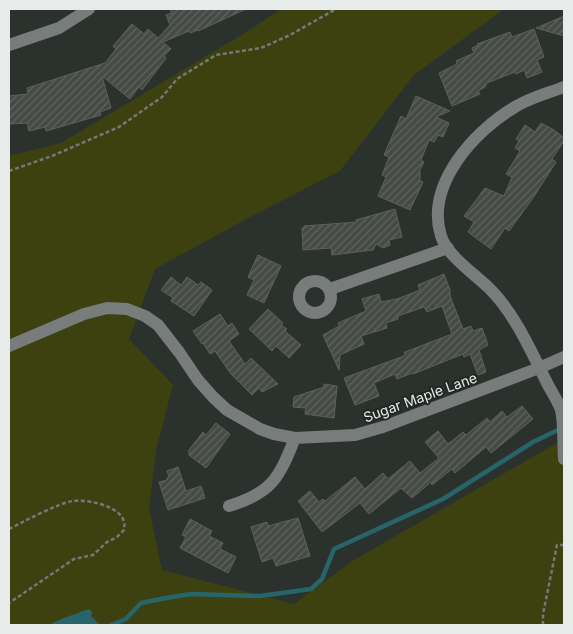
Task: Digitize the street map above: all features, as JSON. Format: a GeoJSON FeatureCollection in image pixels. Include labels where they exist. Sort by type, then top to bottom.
{"type":"FeatureCollection","features":[{"type":"Feature","properties":{"kind":"street"},"geometry":{"type":"LineString","coordinates":[[9,45],[59,28],[89,9]]}},
{"type":"Feature","properties":{"kind":"street"},"geometry":{"type":"LineString","coordinates":[[564,88],[515,106],[473,140],[457,160],[448,176],[441,192],[438,210],[442,237],[448,248],[463,265],[491,289],[508,312],[561,410],[564,459]]}},
{"type":"Feature","properties":{"kind":"street"},"geometry":{"type":"LineString","coordinates":[[330,289],[448,248]]}},
{"type":"Feature","properties":{"kind":"street","name":"Sugar Maple Lane"},"geometry":{"type":"LineString","coordinates":[[9,346],[84,314],[107,308],[127,309],[145,316],[158,325],[198,380],[213,398],[227,410],[274,434],[295,438],[355,435],[383,427],[564,357]]}},
{"type":"Feature","properties":{"kind":"street"},"geometry":{"type":"LineString","coordinates":[[229,506],[250,500],[275,481],[283,469],[295,438]]}},
{"type":"Feature","properties":{"kind":"path"},"geometry":{"type":"LineString","coordinates":[[9,171],[52,156],[119,127],[162,97],[177,79],[216,55],[261,48],[290,35],[336,9]]}},
{"type":"Feature","properties":{"kind":"path"},"geometry":{"type":"LineString","coordinates":[[9,529],[73,501],[91,502],[111,508],[124,521],[124,530],[107,542],[93,556],[74,559],[9,603]]}},
{"type":"Feature","properties":{"kind":"path"},"geometry":{"type":"LineString","coordinates":[[543,625],[543,614],[557,545],[564,545]]}},
{"type":"Feature","properties":{"kind":"green space"},"geometry":{"type":"Polygon","coordinates":[[[281,9],[504,9],[414,75],[340,171],[155,269],[129,339],[173,385],[156,450],[149,508],[162,570],[294,604],[354,560],[564,439],[564,625],[9,625],[9,156],[61,143],[245,33],[281,9]]]}},
{"type":"Feature","properties":{"kind":"water"},"geometry":{"type":"Polygon","coordinates":[[[89,609],[92,612],[91,616],[100,625],[49,625],[61,619],[89,609]]]}},
{"type":"Feature","properties":{"kind":"building"},"geometry":{"type":"Polygon","coordinates":[[[170,9],[246,9],[198,31],[190,33],[189,31],[163,42],[171,49],[164,56],[166,58],[142,90],[139,87],[130,99],[102,76],[111,108],[100,112],[101,115],[46,131],[45,127],[29,131],[27,123],[9,124],[9,96],[28,94],[27,88],[105,63],[116,49],[113,46],[132,24],[144,34],[148,29],[158,38],[170,25],[166,15],[172,13],[170,9]]]}},
{"type":"Feature","properties":{"kind":"building"},"geometry":{"type":"Polygon","coordinates":[[[564,16],[564,36],[536,28],[564,16]]]}},
{"type":"Feature","properties":{"kind":"building"},"geometry":{"type":"Polygon","coordinates":[[[534,29],[544,57],[537,60],[542,72],[527,78],[524,70],[516,74],[515,72],[487,83],[485,87],[478,91],[480,94],[452,106],[439,73],[457,64],[456,61],[474,53],[472,48],[477,44],[510,32],[512,37],[534,29]]]}},
{"type":"Feature","properties":{"kind":"building"},"geometry":{"type":"Polygon","coordinates":[[[416,96],[450,111],[436,117],[449,123],[443,137],[438,135],[434,142],[429,140],[421,160],[424,162],[420,170],[420,181],[423,182],[410,210],[378,196],[386,177],[382,175],[389,157],[384,155],[401,116],[406,119],[416,96]]]}},
{"type":"Feature","properties":{"kind":"building"},"geometry":{"type":"Polygon","coordinates":[[[541,123],[564,138],[552,159],[556,162],[509,231],[505,228],[491,249],[468,232],[474,222],[464,216],[485,188],[504,196],[512,177],[506,174],[520,151],[515,148],[519,141],[516,139],[525,125],[535,132],[541,123]]]}},
{"type":"Feature","properties":{"kind":"building"},"geometry":{"type":"Polygon","coordinates":[[[395,209],[402,237],[389,240],[390,245],[383,248],[376,244],[373,250],[332,255],[331,248],[303,250],[302,228],[304,226],[357,222],[356,220],[395,209]]]}},
{"type":"Feature","properties":{"kind":"building"},"geometry":{"type":"Polygon","coordinates":[[[258,255],[281,266],[264,303],[247,295],[254,280],[248,277],[258,255]]]}},
{"type":"Feature","properties":{"kind":"building"},"geometry":{"type":"Polygon","coordinates":[[[444,274],[450,290],[450,296],[463,329],[471,326],[473,331],[482,328],[488,345],[479,350],[486,372],[478,375],[470,354],[464,357],[463,354],[413,374],[397,379],[395,374],[374,383],[379,396],[355,405],[344,378],[404,356],[405,352],[452,334],[442,306],[427,312],[424,307],[398,316],[398,319],[386,323],[387,328],[361,336],[364,344],[340,355],[339,370],[323,335],[339,326],[338,323],[366,311],[362,299],[379,294],[381,302],[397,299],[420,290],[418,285],[444,274]]]}},
{"type":"Feature","properties":{"kind":"building"},"geometry":{"type":"Polygon","coordinates":[[[171,277],[181,285],[187,277],[198,285],[201,282],[212,290],[194,316],[171,301],[173,298],[161,290],[171,277]]]}},
{"type":"Feature","properties":{"kind":"building"},"geometry":{"type":"Polygon","coordinates":[[[268,309],[283,323],[281,325],[287,329],[285,331],[301,345],[289,358],[276,346],[272,351],[249,329],[268,309]]]}},
{"type":"Feature","properties":{"kind":"building"},"geometry":{"type":"Polygon","coordinates":[[[220,314],[228,326],[232,323],[239,334],[229,341],[245,364],[251,358],[278,384],[262,392],[259,388],[252,395],[231,374],[215,351],[210,354],[193,331],[220,314]]]}},
{"type":"Feature","properties":{"kind":"building"},"geometry":{"type":"Polygon","coordinates":[[[324,384],[337,386],[334,418],[305,414],[306,408],[293,407],[294,397],[324,387],[324,384]]]}},
{"type":"Feature","properties":{"kind":"building"},"geometry":{"type":"Polygon","coordinates":[[[522,406],[533,419],[491,453],[486,447],[455,473],[452,469],[432,485],[431,482],[412,498],[401,488],[369,514],[360,503],[322,532],[298,501],[310,491],[319,502],[323,499],[325,501],[355,477],[365,489],[383,473],[388,479],[410,461],[420,473],[439,458],[425,442],[438,431],[448,444],[463,432],[466,435],[487,418],[490,422],[502,411],[507,417],[522,406]]]}},
{"type":"Feature","properties":{"kind":"building"},"geometry":{"type":"Polygon","coordinates":[[[216,423],[230,434],[206,468],[189,455],[189,450],[203,432],[206,435],[216,423]]]}},
{"type":"Feature","properties":{"kind":"building"},"geometry":{"type":"Polygon","coordinates":[[[178,467],[186,491],[201,486],[205,498],[168,510],[159,482],[167,480],[169,477],[167,471],[178,467]]]}},
{"type":"Feature","properties":{"kind":"building"},"geometry":{"type":"Polygon","coordinates":[[[298,518],[310,556],[276,566],[273,558],[262,562],[251,527],[267,522],[268,526],[298,518]]]}},
{"type":"Feature","properties":{"kind":"building"},"geometry":{"type":"Polygon","coordinates":[[[190,519],[212,531],[209,536],[223,543],[220,549],[236,557],[228,573],[180,548],[186,537],[182,535],[190,519]]]}},
{"type":"Feature","properties":{"kind":"waterway"},"geometry":{"type":"LineString","coordinates":[[111,625],[126,619],[141,603],[166,598],[191,594],[260,596],[311,589],[322,579],[334,549],[443,499],[533,442],[560,429]]}}]}
